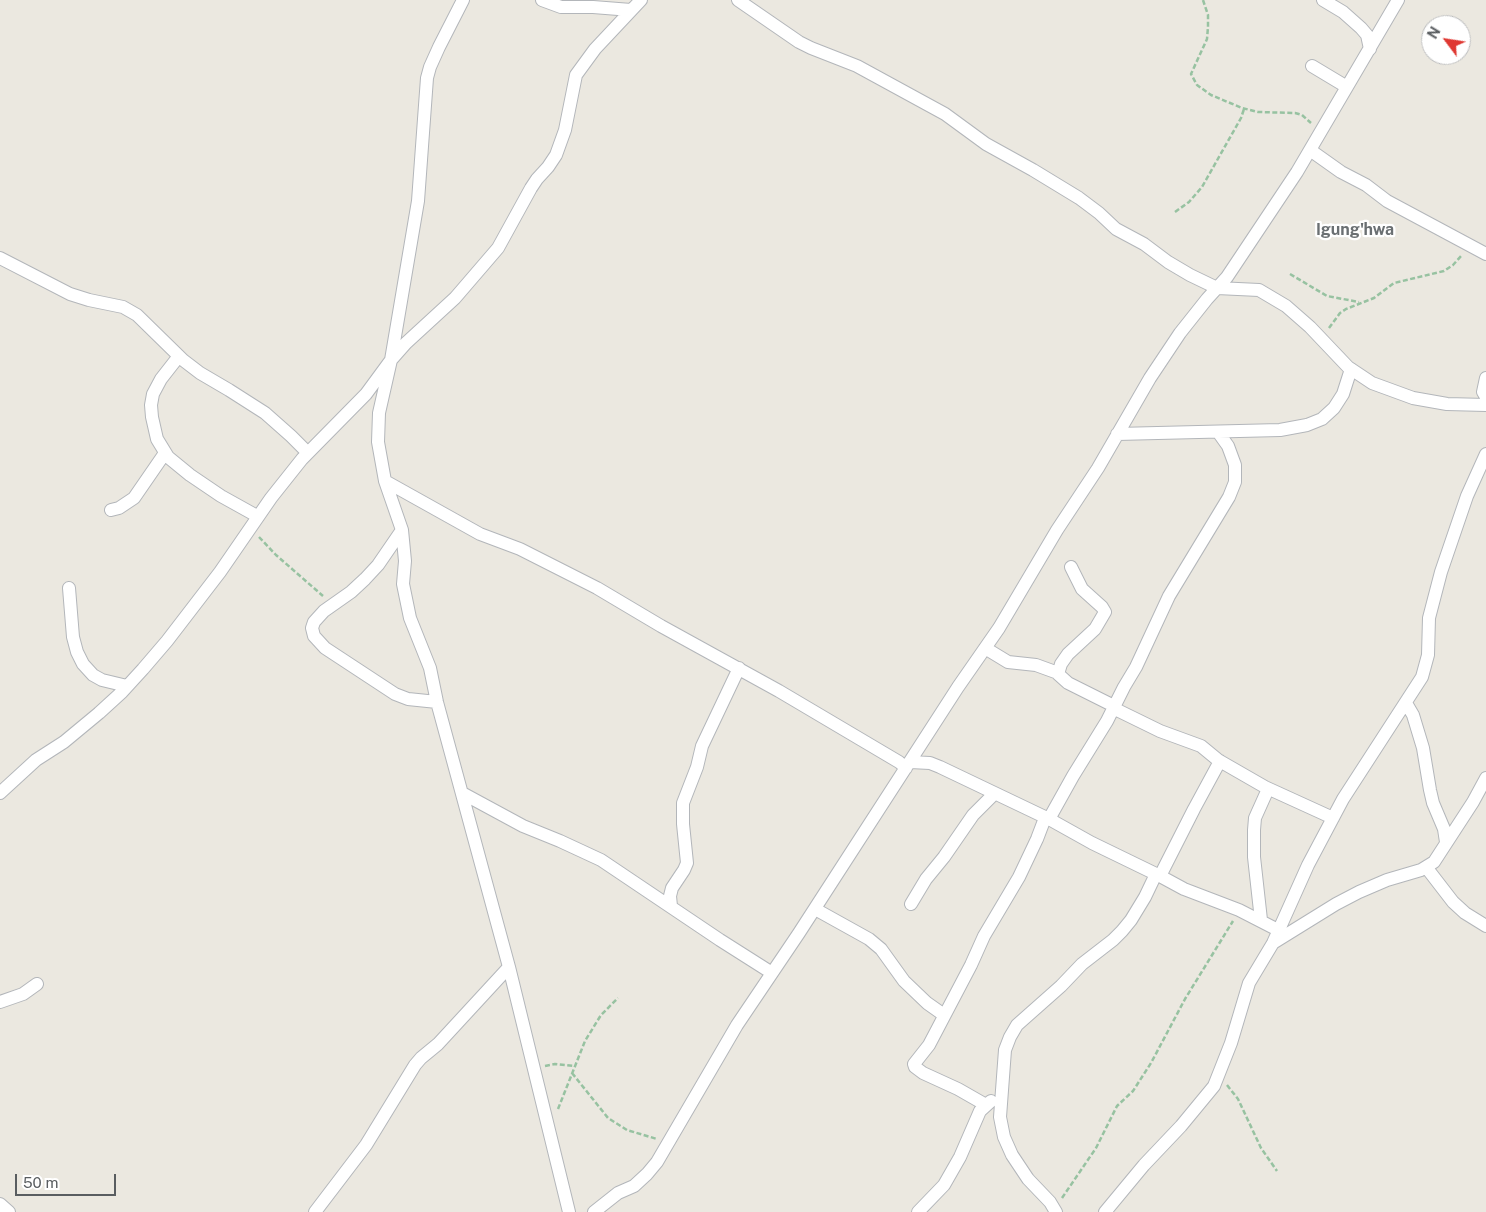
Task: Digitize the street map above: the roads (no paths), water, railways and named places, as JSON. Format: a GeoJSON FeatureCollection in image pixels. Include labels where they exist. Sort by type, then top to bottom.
{"type":"FeatureCollection","features":[{"type":"Feature","properties":{"kind":"street"},"geometry":{"type":"LineString","coordinates":[[463,0],[439,47],[427,78],[418,201],[380,414],[378,442],[385,481],[402,530],[405,561],[403,584],[405,599],[410,618],[430,668],[437,702],[509,968],[569,1212]]}},
{"type":"Feature","properties":{"kind":"street"},"geometry":{"type":"LineString","coordinates":[[542,0],[561,6],[631,10]]}},
{"type":"Feature","properties":{"kind":"street"},"geometry":{"type":"LineString","coordinates":[[0,793],[36,760],[64,742],[127,686],[167,641],[220,572],[253,522],[308,454],[366,394],[406,343],[455,298],[498,248],[531,188],[556,155],[566,123],[576,75],[595,49],[641,0]]}},
{"type":"Feature","properties":{"kind":"street"},"geometry":{"type":"LineString","coordinates":[[738,0],[799,42],[856,66],[945,114],[986,144],[1079,198],[1116,229],[1144,244],[1168,262],[1190,275],[1217,288],[1259,290],[1286,306],[1310,327],[1351,369],[1372,383],[1413,398],[1447,404],[1486,406]]}},
{"type":"Feature","properties":{"kind":"street"},"geometry":{"type":"LineString","coordinates":[[1323,0],[1343,12],[1361,28],[1367,35],[1370,49]]}},
{"type":"Feature","properties":{"kind":"street"},"geometry":{"type":"LineString","coordinates":[[594,1212],[604,1203],[634,1186],[647,1174],[667,1145],[737,1025],[985,648],[1118,434],[1150,378],[1180,333],[1241,257],[1310,150],[1398,0]]}},
{"type":"Feature","properties":{"kind":"street"},"geometry":{"type":"LineString","coordinates":[[1312,66],[1347,87]]}},
{"type":"Feature","properties":{"kind":"street"},"geometry":{"type":"LineString","coordinates":[[1310,150],[1341,172],[1366,185],[1387,201],[1486,254]]}},
{"type":"Feature","properties":{"kind":"street"},"geometry":{"type":"LineString","coordinates":[[0,258],[70,294],[115,304],[130,310],[200,373],[265,413],[308,454]]}},
{"type":"Feature","properties":{"kind":"street"},"geometry":{"type":"LineString","coordinates":[[179,356],[161,379],[153,394],[151,405],[152,417],[157,439],[165,453],[190,475],[253,522]]}},
{"type":"Feature","properties":{"kind":"street"},"geometry":{"type":"LineString","coordinates":[[1118,434],[1280,430],[1307,426],[1322,419],[1334,408],[1343,394],[1351,369]]}},
{"type":"Feature","properties":{"kind":"street"},"geometry":{"type":"LineString","coordinates":[[1486,378],[1483,392],[1486,397]]}},
{"type":"Feature","properties":{"kind":"street"},"geometry":{"type":"LineString","coordinates":[[986,1105],[958,1089],[923,1073],[914,1066],[929,1045],[984,936],[1019,877],[1047,818],[1114,707],[1170,596],[1219,517],[1234,488],[1236,475],[1234,459],[1218,432]]}},
{"type":"Feature","properties":{"kind":"street"},"geometry":{"type":"LineString","coordinates":[[111,510],[119,508],[134,498],[165,453]]}},
{"type":"Feature","properties":{"kind":"street"},"geometry":{"type":"LineString","coordinates":[[1105,1212],[1150,1159],[1182,1126],[1214,1086],[1231,1043],[1249,983],[1273,943],[1308,865],[1343,799],[1422,676],[1426,666],[1430,618],[1441,572],[1468,496],[1486,454]]}},
{"type":"Feature","properties":{"kind":"street"},"geometry":{"type":"LineString","coordinates":[[385,481],[480,534],[520,549],[583,580],[661,626],[739,668],[899,762],[908,765],[930,763],[1047,818],[1184,889],[1239,910],[1278,930]]}},
{"type":"Feature","properties":{"kind":"street"},"geometry":{"type":"LineString","coordinates":[[402,530],[365,579],[332,605],[314,622],[312,628],[314,636],[325,648],[395,694],[408,699],[437,702]]}},
{"type":"Feature","properties":{"kind":"street"},"geometry":{"type":"LineString","coordinates":[[1058,673],[1064,659],[1095,629],[1105,612],[1102,606],[1082,589],[1071,567]]}},
{"type":"Feature","properties":{"kind":"street"},"geometry":{"type":"LineString","coordinates":[[69,588],[73,637],[83,664],[93,675],[102,680],[127,686]]}},
{"type":"Feature","properties":{"kind":"street"},"geometry":{"type":"LineString","coordinates":[[985,648],[1008,662],[1036,665],[1058,673],[1068,683],[1160,731],[1201,746],[1220,761],[1268,788],[1333,818]]}},
{"type":"Feature","properties":{"kind":"street"},"geometry":{"type":"LineString","coordinates":[[671,906],[670,896],[672,888],[687,863],[683,803],[697,767],[702,746],[739,668]]}},
{"type":"Feature","properties":{"kind":"street"},"geometry":{"type":"LineString","coordinates":[[1406,703],[1413,715],[1423,748],[1432,797],[1444,829],[1446,842]]}},
{"type":"Feature","properties":{"kind":"street"},"geometry":{"type":"LineString","coordinates":[[1051,1210],[1050,1202],[1028,1179],[1012,1155],[1004,1137],[1000,1117],[1005,1050],[1017,1025],[1056,991],[1082,964],[1114,940],[1131,920],[1158,875],[1220,761]]}},
{"type":"Feature","properties":{"kind":"street"},"geometry":{"type":"LineString","coordinates":[[1273,943],[1329,908],[1359,892],[1426,867],[1434,862],[1473,802],[1486,778]]}},
{"type":"Feature","properties":{"kind":"street"},"geometry":{"type":"LineString","coordinates":[[1261,920],[1254,857],[1254,830],[1255,818],[1268,788]]}},
{"type":"Feature","properties":{"kind":"street"},"geometry":{"type":"LineString","coordinates":[[462,792],[524,826],[601,860],[772,973]]}},
{"type":"Feature","properties":{"kind":"street"},"geometry":{"type":"LineString","coordinates":[[911,904],[926,879],[973,816],[994,794]]}},
{"type":"Feature","properties":{"kind":"street"},"geometry":{"type":"LineString","coordinates":[[1426,867],[1453,902],[1465,913],[1486,926]]}},
{"type":"Feature","properties":{"kind":"street"},"geometry":{"type":"LineString","coordinates":[[815,909],[870,939],[904,981],[927,1003],[944,1015]]}},
{"type":"Feature","properties":{"kind":"street"},"geometry":{"type":"LineString","coordinates":[[315,1212],[370,1139],[414,1065],[438,1044],[509,968]]}},
{"type":"Feature","properties":{"kind":"street"},"geometry":{"type":"LineString","coordinates":[[0,1002],[23,994],[37,984]]}},
{"type":"Feature","properties":{"kind":"street"},"geometry":{"type":"LineString","coordinates":[[918,1212],[944,1184],[960,1157],[980,1111],[1001,1093]]}},
{"type":"Feature","properties":{"kind":"street"},"geometry":{"type":"LineString","coordinates":[[0,1204],[9,1212]]}},
{"type":"Feature","properties":{"kind":"district","name":"Igung'hwa"},"geometry":{"type":"Point","coordinates":[1355,230]}}]}
